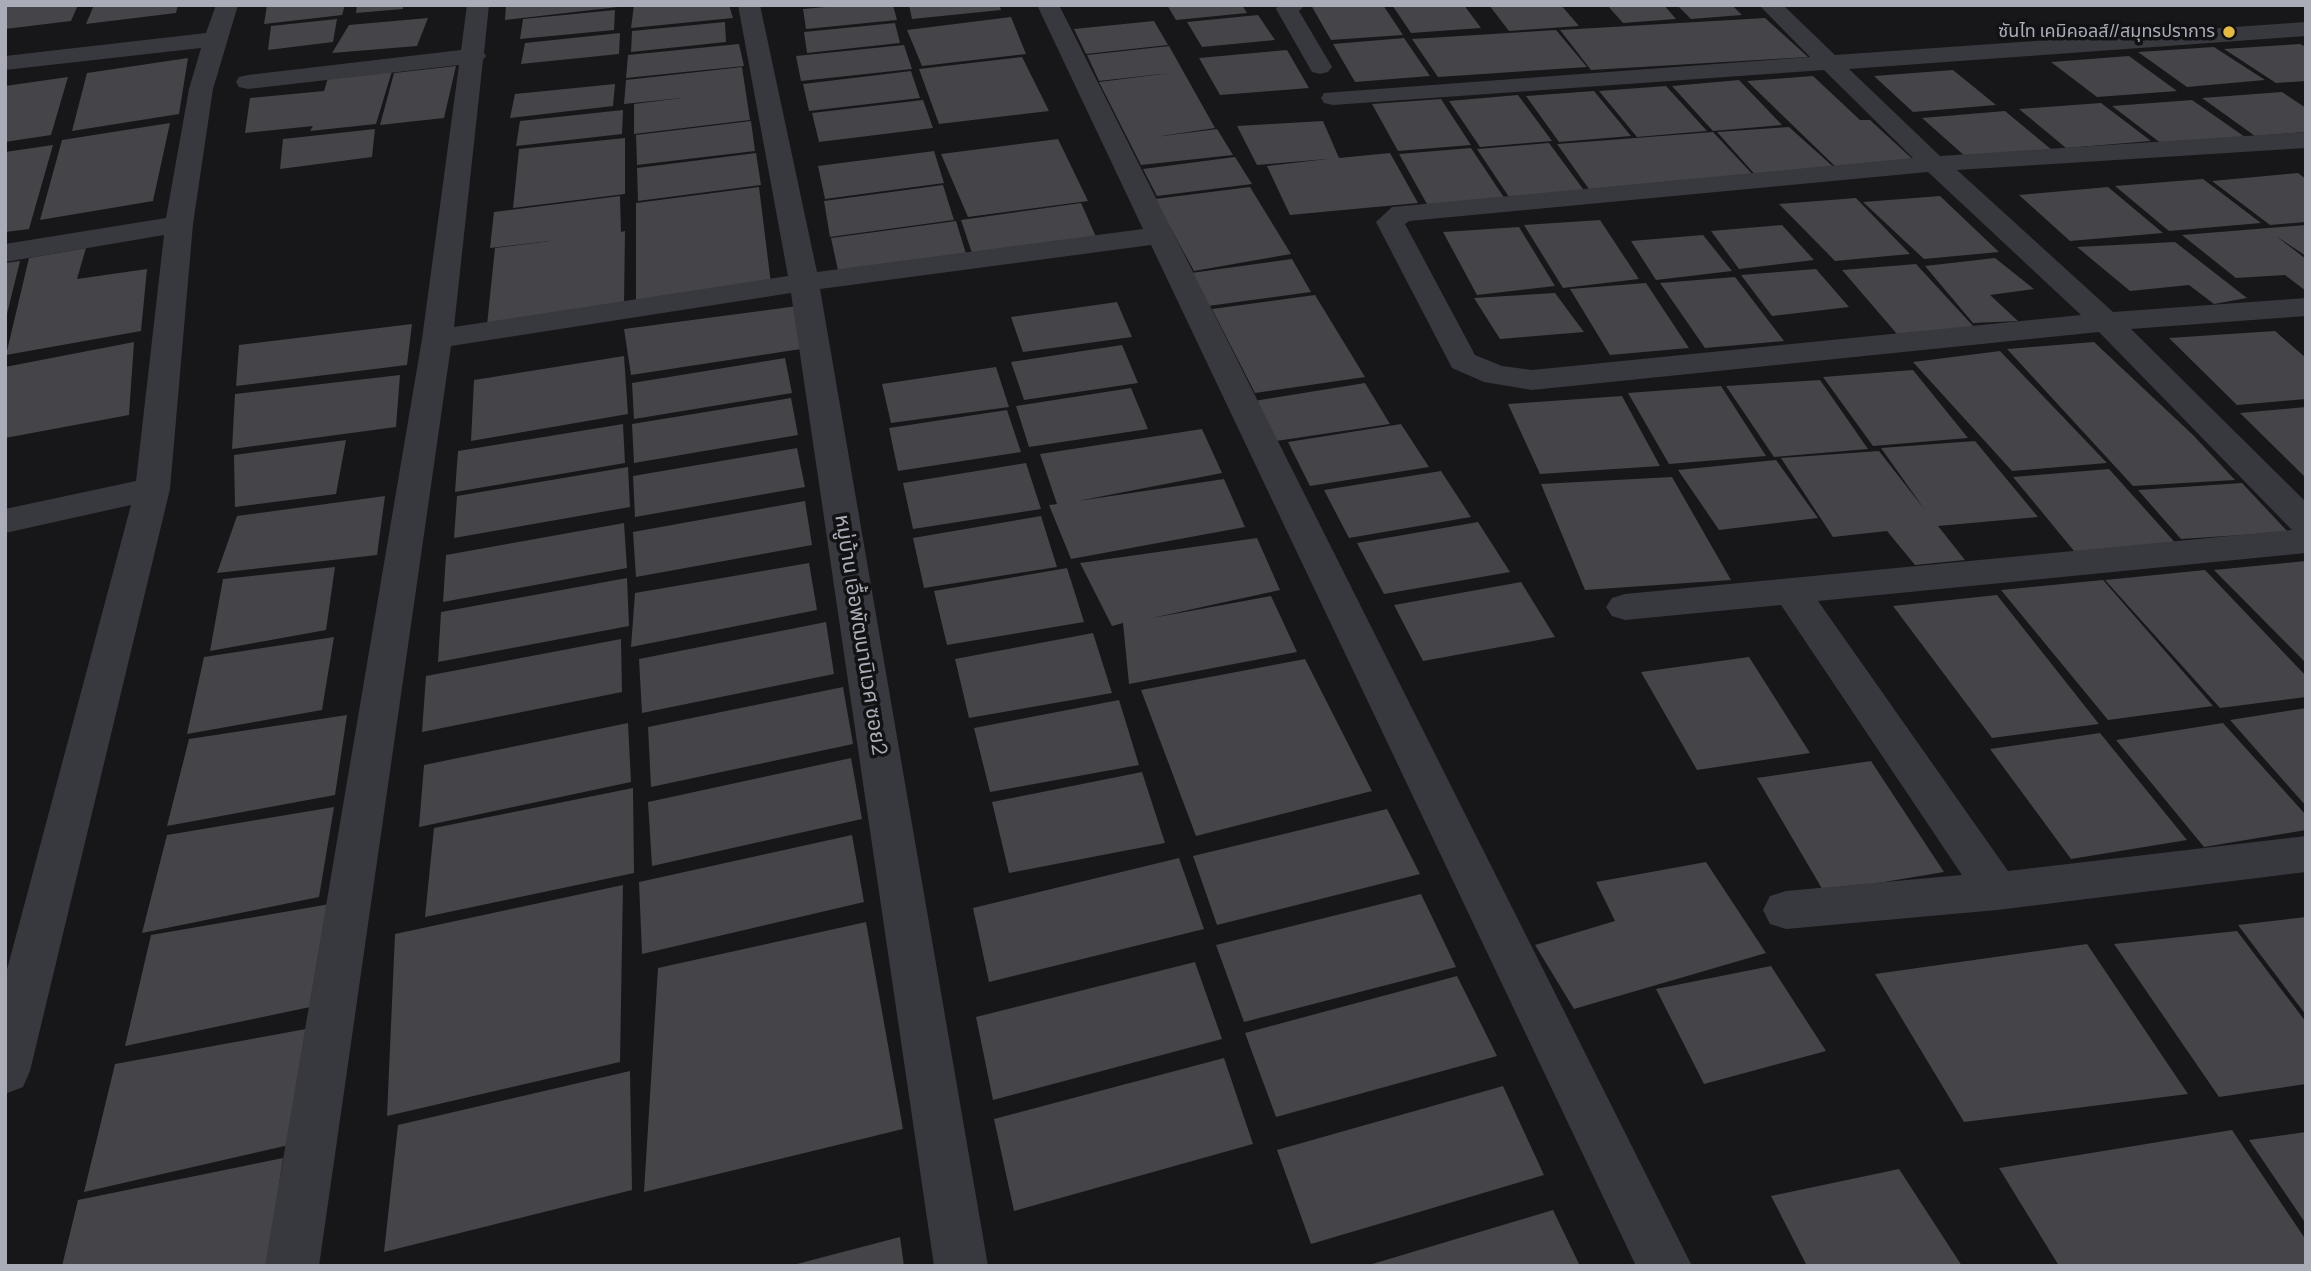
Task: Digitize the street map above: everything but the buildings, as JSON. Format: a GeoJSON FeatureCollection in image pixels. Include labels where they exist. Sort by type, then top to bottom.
{"type":"FeatureCollection","features":[{"type":"Feature","properties":{"kind":"street"},"geometry":{"type":"LineString","coordinates":[[5,1071],[153,489],[179,224],[201,89],[227,5]]}},
{"type":"Feature","properties":{"kind":"street"},"geometry":{"type":"LineString","coordinates":[[292,1266],[437,339],[474,56],[478,5]]}},
{"type":"Feature","properties":{"kind":"street","name":"หมู่บ้าน เอื้อพัฒนานิเวศ ซอย2"},"geometry":{"type":"LineString","coordinates":[[749,5],[804,282],[961,1266]]}},
{"type":"Feature","properties":{"kind":"street"},"geometry":{"type":"LineString","coordinates":[[1048,5],[1665,1266]]}},
{"type":"Feature","properties":{"kind":"street"},"geometry":{"type":"LineString","coordinates":[[1294,5],[1287,9],[1320,67]]}},
{"type":"Feature","properties":{"kind":"street"},"geometry":{"type":"LineString","coordinates":[[1770,5],[1934,164],[2106,322],[2306,523]]}},
{"type":"Feature","properties":{"kind":"street"},"geometry":{"type":"LineString","coordinates":[[1334,97],[2306,29]]}},
{"type":"Feature","properties":{"kind":"street"},"geometry":{"type":"LineString","coordinates":[[5,63],[215,39]]}},
{"type":"Feature","properties":{"kind":"street"},"geometry":{"type":"LineString","coordinates":[[248,82],[474,56]]}},
{"type":"Feature","properties":{"kind":"street"},"geometry":{"type":"LineString","coordinates":[[2306,140],[1934,164],[1402,214],[1390,222],[1463,361],[1495,375],[1532,380],[2106,322],[2306,307]]}},
{"type":"Feature","properties":{"kind":"street"},"geometry":{"type":"LineString","coordinates":[[5,253],[179,224]]}},
{"type":"Feature","properties":{"kind":"street"},"geometry":{"type":"LineString","coordinates":[[437,339],[804,282],[1160,235]]}},
{"type":"Feature","properties":{"kind":"street"},"geometry":{"type":"LineString","coordinates":[[5,521],[153,489]]}},
{"type":"Feature","properties":{"kind":"street"},"geometry":{"type":"LineString","coordinates":[[1625,607],[2306,541]]}},
{"type":"Feature","properties":{"kind":"street"},"geometry":{"type":"LineString","coordinates":[[1792,592],[1997,891]]}},
{"type":"Feature","properties":{"kind":"street"},"geometry":{"type":"LineString","coordinates":[[1786,910],[1997,891],[2306,854]]}},
{"type":"Feature","properties":{"kind":"place","name":"ซันไท เคมิคอลส์//สมุทรปราการ"},"geometry":{"type":"Point","coordinates":[2229,32]}}]}
